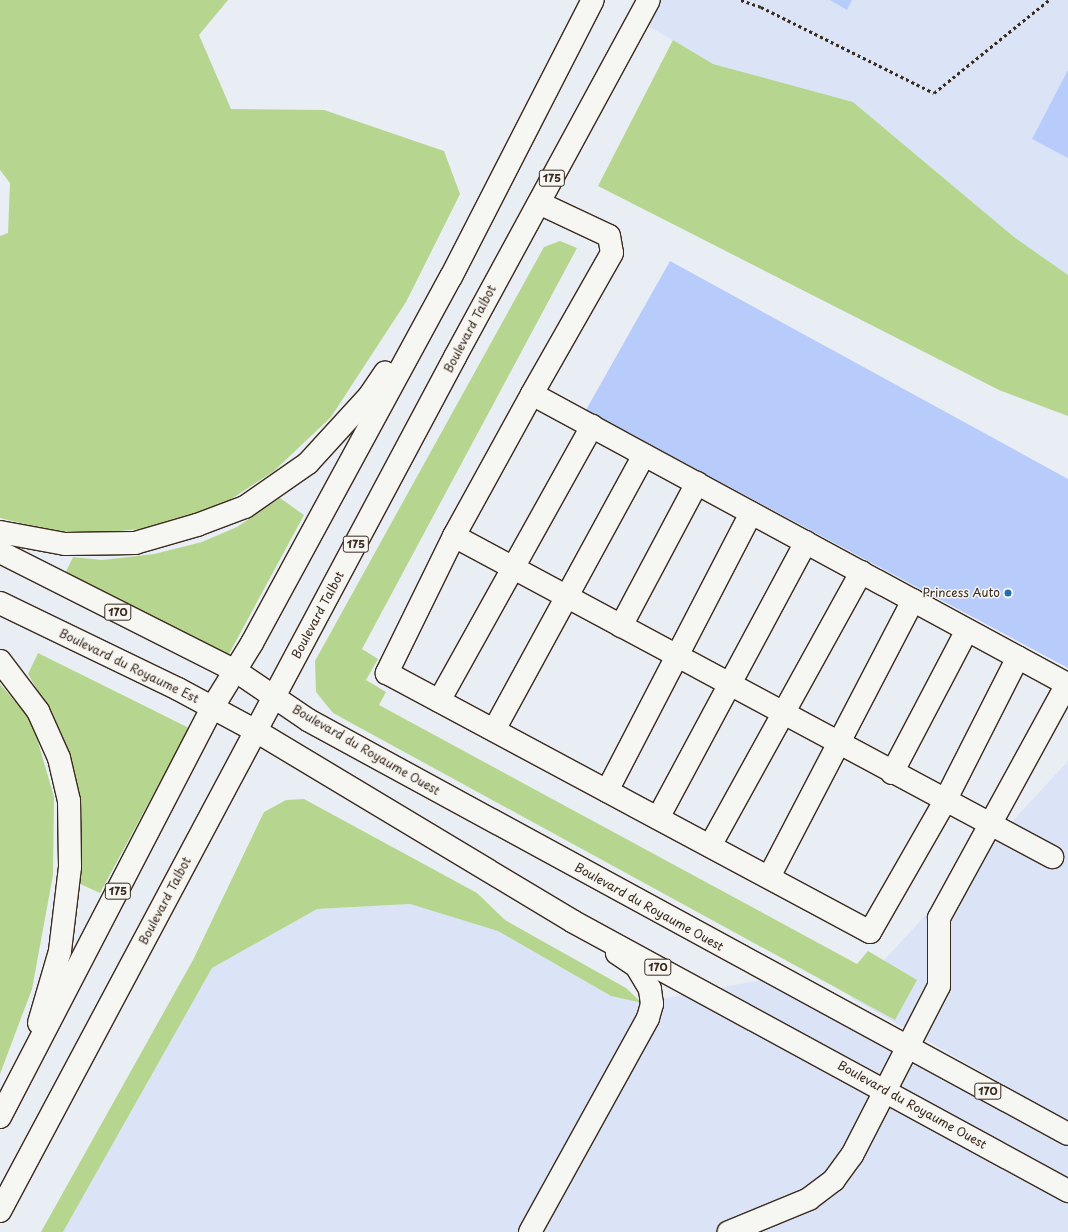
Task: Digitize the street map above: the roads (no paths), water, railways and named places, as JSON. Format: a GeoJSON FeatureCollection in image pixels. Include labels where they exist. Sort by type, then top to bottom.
{"type":"FeatureCollection","features":[{"type":"Feature","properties":{"kind":"main road","name":"175"},"geometry":{"type":"LineString","coordinates":[[0,1117],[24,1075],[212,708],[236,671],[436,302],[593,0]]}},
{"type":"Feature","properties":{"kind":"main road","name":"Boulevard Talbot"},"geometry":{"type":"LineString","coordinates":[[0,1211],[274,696],[649,0]]}},
{"type":"Feature","properties":{"kind":"main road"},"geometry":{"type":"LineString","coordinates":[[539,203],[609,236],[612,253],[454,536],[387,673],[870,932],[945,801],[1018,657]]}},
{"type":"Feature","properties":{"kind":"main road"},"geometry":{"type":"LineString","coordinates":[[0,532],[65,544],[135,543],[197,525],[245,507],[308,463],[370,395],[436,302]]}},
{"type":"Feature","properties":{"kind":"main road"},"geometry":{"type":"LineString","coordinates":[[532,394],[1067,684],[939,918],[939,986],[852,1155],[834,1180],[809,1199],[729,1232]]}},
{"type":"Feature","properties":{"kind":"main road"},"geometry":{"type":"LineString","coordinates":[[439,701],[592,426]]}},
{"type":"Feature","properties":{"kind":"main road"},"geometry":{"type":"LineString","coordinates":[[494,730],[644,455]]}},
{"type":"Feature","properties":{"kind":"main road"},"geometry":{"type":"LineString","coordinates":[[621,626],[697,483]]}},
{"type":"Feature","properties":{"kind":"main road"},"geometry":{"type":"LineString","coordinates":[[607,791],[751,512]]}},
{"type":"Feature","properties":{"kind":"main road"},"geometry":{"type":"LineString","coordinates":[[454,536],[892,773],[1052,857]]}},
{"type":"Feature","properties":{"kind":"main road"},"geometry":{"type":"LineString","coordinates":[[658,818],[806,542]]}},
{"type":"Feature","properties":{"kind":"main road","name":"170"},"geometry":{"type":"LineString","coordinates":[[0,552],[236,671]]}},
{"type":"Feature","properties":{"kind":"main road"},"geometry":{"type":"LineString","coordinates":[[710,846],[861,572]]}},
{"type":"Feature","properties":{"kind":"main road"},"geometry":{"type":"LineString","coordinates":[[769,877],[913,600]]}},
{"type":"Feature","properties":{"kind":"main road","name":"Boulevard du Royaume Est"},"geometry":{"type":"LineString","coordinates":[[0,603],[256,731]]}},
{"type":"Feature","properties":{"kind":"main road"},"geometry":{"type":"LineString","coordinates":[[892,773],[967,630]]}},
{"type":"Feature","properties":{"kind":"main road"},"geometry":{"type":"LineString","coordinates":[[0,661],[38,711],[59,758],[70,801],[70,867],[60,951],[24,1075]]}},
{"type":"Feature","properties":{"kind":"main road","name":"Boulevard du Royaume Ouest"},"geometry":{"type":"LineString","coordinates":[[236,671],[308,720],[1068,1134]]}},
{"type":"Feature","properties":{"kind":"main road","name":"Boulevard du Royaume Ouest"},"geometry":{"type":"LineString","coordinates":[[256,731],[572,921],[886,1090],[1068,1191]]}},
{"type":"Feature","properties":{"kind":"main road"},"geometry":{"type":"LineString","coordinates":[[530,1232],[648,1018],[652,1004],[650,989],[636,966],[572,921]]}},
{"type":"Feature","properties":{"kind":"place","name":"Princess Auto"},"geometry":{"type":"Point","coordinates":[1008,593]}}]}
